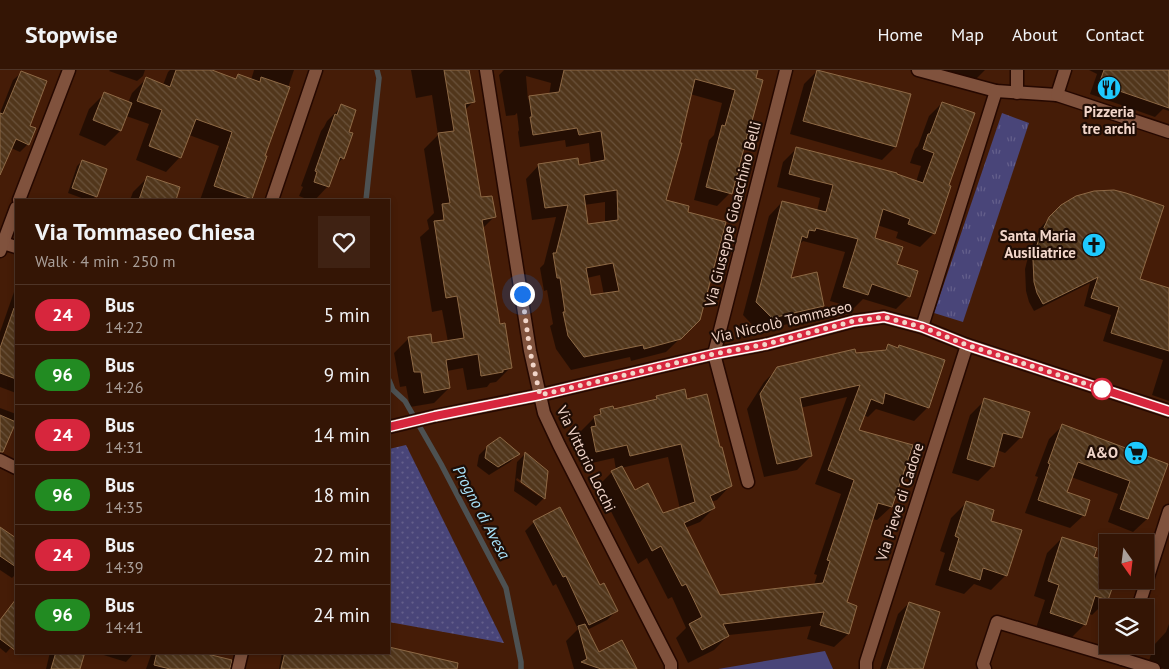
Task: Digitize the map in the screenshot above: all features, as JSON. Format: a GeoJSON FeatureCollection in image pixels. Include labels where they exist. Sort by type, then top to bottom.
{"type":"FeatureCollection","features":[{"type":"Feature","properties":{"kind":"street"},"geometry":{"type":"LineString","coordinates":[[19,199],[69,70]]}},
{"type":"Feature","properties":{"kind":"street"},"geometry":{"type":"LineString","coordinates":[[272,199],[316,70]]}},
{"type":"Feature","properties":{"kind":"street","name":"Via Vittorio Locchi"},"geometry":{"type":"LineString","coordinates":[[486,70],[530,351],[544,413],[671,664],[671,669]]}},
{"type":"Feature","properties":{"kind":"street","name":"Via Giuseppe Gioacchino Belli"},"geometry":{"type":"LineString","coordinates":[[748,482],[714,354],[786,70]]}},
{"type":"Feature","properties":{"kind":"street"},"geometry":{"type":"LineString","coordinates":[[918,70],[996,91],[1057,95],[1169,132]]}},
{"type":"Feature","properties":{"kind":"street"},"geometry":{"type":"LineString","coordinates":[[1017,70],[1017,92]]}},
{"type":"Feature","properties":{"kind":"street"},"geometry":{"type":"LineString","coordinates":[[1057,95],[1065,70]]}},
{"type":"Feature","properties":{"kind":"street"},"geometry":{"type":"LineString","coordinates":[[922,327],[996,91]]}},
{"type":"Feature","properties":{"kind":"street"},"geometry":{"type":"LineString","coordinates":[[15,211],[2,247],[15,247]]}},
{"type":"Feature","properties":{"kind":"street","name":"Via Niccolò Tommaseo"},"geometry":{"type":"LineString","coordinates":[[392,427],[435,416],[540,395],[714,354],[767,344],[854,321],[884,317],[922,327],[967,345],[1169,411]]}},
{"type":"Feature","properties":{"kind":"street","name":"Via Pieve di Cadore"},"geometry":{"type":"LineString","coordinates":[[866,669],[866,662],[967,345]]}},
{"type":"Feature","properties":{"kind":"street"},"geometry":{"type":"LineString","coordinates":[[0,460],[15,468]]}},
{"type":"Feature","properties":{"kind":"street"},"geometry":{"type":"LineString","coordinates":[[1141,599],[1169,511]]}},
{"type":"Feature","properties":{"kind":"street"},"geometry":{"type":"LineString","coordinates":[[985,669],[983,664],[996,622],[1154,669]]}},
{"type":"Feature","properties":{"kind":"street"},"geometry":{"type":"LineString","coordinates":[[238,669],[242,654]]}},
{"type":"Feature","properties":{"kind":"street"},"geometry":{"type":"LineString","coordinates":[[1122,659],[1123,654]]}},
{"type":"Feature","properties":{"kind":"green space"},"geometry":{"type":"Polygon","coordinates":[[[1002,113],[1029,123],[963,322],[934,313],[1002,113]]]}},
{"type":"Feature","properties":{"kind":"green space"},"geometry":{"type":"Polygon","coordinates":[[[406,445],[504,643],[390,622],[390,449],[406,445]]]}},
{"type":"Feature","properties":{"kind":"green space"},"geometry":{"type":"Polygon","coordinates":[[[825,651],[833,669],[718,669],[825,651]]]}},
{"type":"Feature","properties":{"kind":"building"},"geometry":{"type":"Polygon","coordinates":[[[176,70],[212,70],[236,79],[238,74],[260,82],[261,77],[290,87],[265,156],[267,156],[252,199],[214,186],[232,132],[196,119],[181,158],[149,146],[162,110],[137,101],[146,77],[170,87],[176,70]]]}},
{"type":"Feature","properties":{"kind":"building"},"geometry":{"type":"Polygon","coordinates":[[[444,70],[469,70],[475,102],[465,104],[481,197],[492,196],[496,217],[482,220],[500,324],[505,323],[512,368],[503,370],[503,372],[481,376],[478,354],[446,360],[450,388],[424,393],[421,372],[414,372],[408,337],[431,334],[432,343],[464,338],[457,296],[446,298],[434,221],[444,220],[442,204],[450,203],[438,133],[454,131],[444,70]]]}},
{"type":"Feature","properties":{"kind":"building"},"geometry":{"type":"Polygon","coordinates":[[[564,70],[758,70],[756,78],[763,80],[732,194],[706,187],[722,125],[725,126],[735,90],[695,79],[680,143],[682,143],[666,200],[689,206],[688,212],[726,222],[700,320],[681,339],[644,349],[643,345],[584,357],[568,336],[563,312],[565,312],[560,278],[557,278],[553,253],[556,253],[568,205],[545,208],[538,164],[578,158],[579,165],[605,160],[601,131],[579,135],[577,128],[533,135],[529,96],[559,92],[564,70]],[[617,190],[584,195],[588,224],[618,220],[617,190]],[[613,263],[586,268],[591,295],[619,291],[613,263]]]}},
{"type":"Feature","properties":{"kind":"building"},"geometry":{"type":"Polygon","coordinates":[[[817,70],[911,94],[896,147],[803,121],[817,70]]]}},
{"type":"Feature","properties":{"kind":"building"},"geometry":{"type":"Polygon","coordinates":[[[1104,70],[1169,70],[1169,108],[1099,84],[1104,70]]]}},
{"type":"Feature","properties":{"kind":"building"},"geometry":{"type":"Polygon","coordinates":[[[21,71],[47,81],[30,126],[36,128],[29,145],[16,139],[0,175],[0,113],[3,114],[21,71]]]}},
{"type":"Feature","properties":{"kind":"building"},"geometry":{"type":"Polygon","coordinates":[[[104,92],[132,103],[121,131],[93,120],[104,92]]]}},
{"type":"Feature","properties":{"kind":"building"},"geometry":{"type":"Polygon","coordinates":[[[942,102],[975,113],[949,185],[951,186],[935,234],[908,224],[910,219],[883,209],[875,238],[903,247],[897,264],[918,271],[910,297],[872,284],[868,295],[843,287],[858,239],[816,228],[815,231],[809,230],[807,238],[802,236],[791,278],[817,272],[824,306],[772,318],[756,302],[782,201],[826,212],[833,185],[789,174],[796,147],[897,173],[923,183],[934,153],[923,149],[942,102]]]}},
{"type":"Feature","properties":{"kind":"building"},"geometry":{"type":"Polygon","coordinates":[[[341,104],[356,110],[349,132],[353,133],[344,159],[340,157],[329,187],[314,182],[317,172],[315,171],[335,114],[337,115],[341,104]]]}},
{"type":"Feature","properties":{"kind":"building"},"geometry":{"type":"Polygon","coordinates":[[[82,160],[107,169],[97,197],[72,188],[82,160]]]}},
{"type":"Feature","properties":{"kind":"building"},"geometry":{"type":"Polygon","coordinates":[[[147,176],[180,187],[176,199],[139,199],[147,176]]]}},
{"type":"Feature","properties":{"kind":"building","name":"Santa Maria Ausiliatrice"},"geometry":{"type":"Polygon","coordinates":[[[1114,190],[1164,206],[1140,279],[1169,288],[1169,351],[1111,333],[1119,307],[1091,298],[1098,277],[1043,304],[1037,293],[1034,282],[1033,260],[1039,238],[1049,217],[1061,205],[1076,196],[1094,191],[1114,190]]]}},
{"type":"Feature","properties":{"kind":"building"},"geometry":{"type":"Polygon","coordinates":[[[15,308],[15,379],[0,373],[0,348],[15,308]]]}},
{"type":"Feature","properties":{"kind":"building"},"geometry":{"type":"Polygon","coordinates":[[[888,344],[898,348],[899,345],[945,360],[929,408],[885,393],[883,404],[871,399],[859,430],[913,445],[892,507],[878,503],[847,602],[857,606],[849,634],[820,625],[824,612],[723,624],[729,636],[702,650],[689,624],[702,617],[686,584],[682,586],[661,546],[652,551],[611,471],[622,466],[635,490],[648,483],[663,513],[695,502],[681,444],[630,456],[627,445],[596,452],[591,427],[596,426],[594,416],[601,414],[600,409],[613,406],[614,409],[657,399],[656,396],[685,389],[687,399],[707,394],[732,486],[710,496],[715,508],[684,523],[720,595],[823,583],[830,561],[827,560],[854,480],[828,470],[860,385],[800,398],[812,456],[777,464],[760,394],[777,367],[855,349],[856,353],[886,350],[888,344]]]}},
{"type":"Feature","properties":{"kind":"building"},"geometry":{"type":"Polygon","coordinates":[[[984,398],[1030,412],[1022,438],[1003,433],[994,467],[967,459],[984,398]]]}},
{"type":"Feature","properties":{"kind":"building"},"geometry":{"type":"Polygon","coordinates":[[[0,415],[15,422],[15,424],[3,452],[0,452],[0,415]]]}},
{"type":"Feature","properties":{"kind":"building"},"geometry":{"type":"Polygon","coordinates":[[[1062,424],[1168,464],[1148,519],[1120,509],[1130,481],[1078,462],[1067,492],[1090,500],[1085,516],[1038,500],[1050,464],[1048,463],[1062,424]]]}},
{"type":"Feature","properties":{"kind":"building"},"geometry":{"type":"Polygon","coordinates":[[[500,437],[520,454],[498,467],[485,458],[487,446],[500,437]]]}},
{"type":"Feature","properties":{"kind":"building"},"geometry":{"type":"Polygon","coordinates":[[[525,452],[548,471],[545,499],[521,482],[525,452]]]}},
{"type":"Feature","properties":{"kind":"building"},"geometry":{"type":"Polygon","coordinates":[[[966,501],[994,510],[991,521],[1022,530],[1007,576],[983,568],[980,580],[949,570],[959,538],[955,536],[966,501]]]}},
{"type":"Feature","properties":{"kind":"building"},"geometry":{"type":"Polygon","coordinates":[[[560,507],[600,585],[604,583],[618,611],[589,625],[566,576],[563,577],[533,521],[560,507]]]}},
{"type":"Feature","properties":{"kind":"building"},"geometry":{"type":"Polygon","coordinates":[[[0,527],[15,537],[15,566],[0,556],[0,527]]]}},
{"type":"Feature","properties":{"kind":"building"},"geometry":{"type":"Polygon","coordinates":[[[1062,537],[1097,548],[1094,557],[1099,558],[1099,589],[1112,589],[1108,599],[1095,596],[1086,625],[1050,613],[1059,585],[1048,581],[1062,537]]]}},
{"type":"Feature","properties":{"kind":"building"},"geometry":{"type":"Polygon","coordinates":[[[15,600],[15,650],[0,639],[0,620],[15,600]]]}},
{"type":"Feature","properties":{"kind":"building"},"geometry":{"type":"Polygon","coordinates":[[[909,602],[940,612],[923,669],[887,669],[909,602]]]}},
{"type":"Feature","properties":{"kind":"building"},"geometry":{"type":"Polygon","coordinates":[[[585,624],[599,652],[622,640],[637,669],[601,669],[581,662],[587,659],[578,626],[585,624]]]}},
{"type":"Feature","properties":{"kind":"building"},"geometry":{"type":"Polygon","coordinates":[[[390,647],[458,663],[457,669],[281,669],[285,654],[390,654],[390,647]]]}},
{"type":"Feature","properties":{"kind":"building"},"geometry":{"type":"Polygon","coordinates":[[[55,654],[84,654],[80,669],[51,669],[55,654]]]}},
{"type":"Feature","properties":{"kind":"building"},"geometry":{"type":"Polygon","coordinates":[[[157,654],[207,654],[232,660],[230,669],[170,669],[154,665],[157,654]]]}},
{"type":"Feature","properties":{"kind":"waterway","name":"Progno di Avesa"},"geometry":{"type":"LineString","coordinates":[[366,199],[379,78],[377,70]]}},
{"type":"Feature","properties":{"kind":"waterway","name":"Progno di Avesa"},"geometry":{"type":"LineString","coordinates":[[390,382],[393,390],[405,401],[441,464],[506,588],[521,669]]}},
{"type":"Feature","properties":{"kind":"bus line","name":"24"},"geometry":{"type":"LineString","coordinates":[[390,427],[540,395],[714,354],[767,344],[854,321],[884,317],[922,327],[967,345],[1169,411]]}},
{"type":"Feature","properties":{"kind":"place","name":"Pizzeria tre archi"},"geometry":{"type":"Point","coordinates":[1109,88]}},
{"type":"Feature","properties":{"kind":"place","name":"Santa Maria Ausiliatrice"},"geometry":{"type":"Point","coordinates":[1094,245]}},
{"type":"Feature","properties":{"kind":"place","name":"A&O"},"geometry":{"type":"Point","coordinates":[1136,453]}},
{"type":"Feature","properties":{"kind":"route"},"geometry":{"type":"LineString","coordinates":[[522,294],[530,351],[540,395],[714,354],[767,344],[854,321],[884,317],[922,327],[967,345],[1102,389]]}}]}
